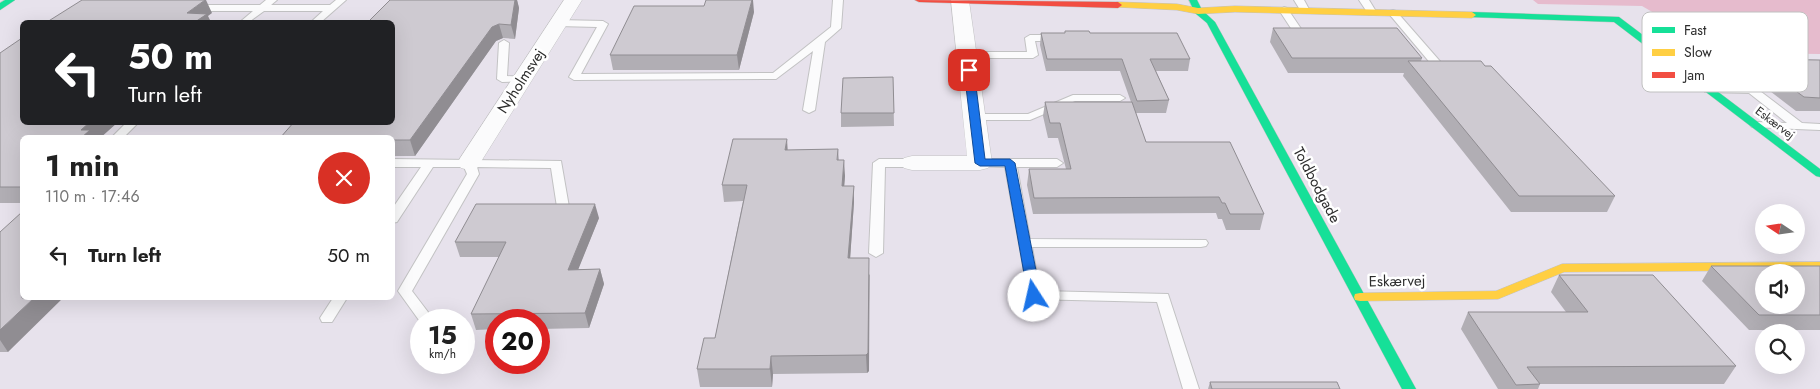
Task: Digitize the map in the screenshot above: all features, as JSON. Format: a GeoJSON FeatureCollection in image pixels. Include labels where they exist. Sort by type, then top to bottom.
{"type":"FeatureCollection","features":[{"type":"Feature","properties":{"kind":"street"},"geometry":{"type":"LineString","coordinates":[[0,6],[11,0]]}},
{"type":"Feature","properties":{"kind":"street","name":"Nyholmsvej"},"geometry":{"type":"LineString","coordinates":[[469,163],[573,0]]}},
{"type":"Feature","properties":{"kind":"street"},"geometry":{"type":"LineString","coordinates":[[919,0],[1091,2],[1177,7],[1198,11]]}},
{"type":"Feature","properties":{"kind":"street","name":"Toldbodgade"},"geometry":{"type":"LineString","coordinates":[[1193,0],[1198,11],[1211,22],[1409,389]]}},
{"type":"Feature","properties":{"kind":"street"},"geometry":{"type":"LineString","coordinates":[[912,163],[980,163],[967,55],[951,1]]}},
{"type":"Feature","properties":{"kind":"street","name":"Eskærvej"},"geometry":{"type":"LineString","coordinates":[[1198,11],[1235,9],[1616,19],[1642,39]]}},
{"type":"Feature","properties":{"kind":"street","name":"Eskærvej"},"geometry":{"type":"LineString","coordinates":[[1713,92],[1820,174]]}},
{"type":"Feature","properties":{"kind":"street","name":"Eskærvej"},"geometry":{"type":"LineString","coordinates":[[1360,297],[1498,295],[1562,268],[1820,266]]}},
{"type":"Feature","properties":{"kind":"lane"},"geometry":{"type":"LineString","coordinates":[[247,20],[272,0]]}},
{"type":"Feature","properties":{"kind":"lane"},"geometry":{"type":"LineString","coordinates":[[318,20],[341,0]]}},
{"type":"Feature","properties":{"kind":"lane"},"geometry":{"type":"LineString","coordinates":[[558,24],[603,24],[574,77],[776,76],[836,28],[838,0]]}},
{"type":"Feature","properties":{"kind":"lane"},"geometry":{"type":"LineString","coordinates":[[1299,0],[1305,11]]}},
{"type":"Feature","properties":{"kind":"lane"},"geometry":{"type":"LineString","coordinates":[[1364,0],[1372,12]]}},
{"type":"Feature","properties":{"kind":"lane"},"geometry":{"type":"LineString","coordinates":[[182,8],[332,8]]}},
{"type":"Feature","properties":{"kind":"lane"},"geometry":{"type":"LineString","coordinates":[[1284,10],[1304,38]]}},
{"type":"Feature","properties":{"kind":"lane"},"geometry":{"type":"LineString","coordinates":[[1393,13],[1441,69]]}},
{"type":"Feature","properties":{"kind":"lane"},"geometry":{"type":"LineString","coordinates":[[967,55],[1033,55],[1030,38],[1067,38]]}},
{"type":"Feature","properties":{"kind":"lane"},"geometry":{"type":"LineString","coordinates":[[809,110],[820,40]]}},
{"type":"Feature","properties":{"kind":"lane"},"geometry":{"type":"LineString","coordinates":[[504,43],[502,79],[523,79]]}},
{"type":"Feature","properties":{"kind":"lane"},"geometry":{"type":"LineString","coordinates":[[1755,92],[1800,127]]}},
{"type":"Feature","properties":{"kind":"lane"},"geometry":{"type":"LineString","coordinates":[[975,117],[1030,117],[1073,98],[1120,98]]}},
{"type":"Feature","properties":{"kind":"lane"},"geometry":{"type":"LineString","coordinates":[[119,135],[131,125]]}},
{"type":"Feature","properties":{"kind":"lane"},"geometry":{"type":"LineString","coordinates":[[1756,125],[1820,127]]}},
{"type":"Feature","properties":{"kind":"lane"},"geometry":{"type":"LineString","coordinates":[[395,163],[557,164],[563,207]]}},
{"type":"Feature","properties":{"kind":"lane"},"geometry":{"type":"LineString","coordinates":[[395,215],[430,163]]}},
{"type":"Feature","properties":{"kind":"lane"},"geometry":{"type":"LineString","coordinates":[[418,309],[405,292],[473,174],[469,163]]}},
{"type":"Feature","properties":{"kind":"lane"},"geometry":{"type":"LineString","coordinates":[[876,253],[879,163],[912,163]]}},
{"type":"Feature","properties":{"kind":"lane"},"geometry":{"type":"LineString","coordinates":[[980,163],[1057,163]]}},
{"type":"Feature","properties":{"kind":"lane"},"geometry":{"type":"LineString","coordinates":[[1010,163],[1034,296],[1163,297],[1190,389]]}},
{"type":"Feature","properties":{"kind":"lane"},"geometry":{"type":"LineString","coordinates":[[1025,243],[1201,243]]}},
{"type":"Feature","properties":{"kind":"lane"},"geometry":{"type":"LineString","coordinates":[[327,318],[339,300]]}},
{"type":"Feature","properties":{"kind":"shaded area"},"geometry":{"type":"Polygon","coordinates":[[[1533,0],[1820,0],[1820,54],[1808,54],[1808,12],[1652,12],[1642,6],[1538,4],[1533,0]]]}},
{"type":"Feature","properties":{"kind":"building"},"geometry":{"type":"Polygon","coordinates":[[[82,0],[205,0],[187,13],[207,14],[198,20],[50,20],[82,0]]]}},
{"type":"Feature","properties":{"kind":"building"},"geometry":{"type":"Polygon","coordinates":[[[390,0],[515,0],[511,25],[499,24],[492,27],[410,140],[395,140],[395,135],[283,135],[291,125],[395,125],[395,20],[370,20],[390,0]]]}},
{"type":"Feature","properties":{"kind":"building"},"geometry":{"type":"Polygon","coordinates":[[[706,0],[752,0],[737,55],[610,55],[634,6],[704,6],[706,0]]]}},
{"type":"Feature","properties":{"kind":"building"},"geometry":{"type":"Polygon","coordinates":[[[1273,28],[1397,28],[1422,58],[1292,58],[1273,28]]]}},
{"type":"Feature","properties":{"kind":"building"},"geometry":{"type":"Polygon","coordinates":[[[1065,31],[1089,31],[1090,33],[1177,33],[1190,59],[1150,59],[1169,100],[1137,101],[1122,59],[1047,59],[1041,33],[1065,33],[1065,31]]]}},
{"type":"Feature","properties":{"kind":"building"},"geometry":{"type":"Polygon","coordinates":[[[20,39],[20,125],[87,125],[81,130],[90,130],[84,135],[20,135],[20,187],[0,187],[0,53],[20,39]]]}},
{"type":"Feature","properties":{"kind":"building"},"geometry":{"type":"Polygon","coordinates":[[[1808,60],[1820,60],[1820,98],[1804,97],[1797,92],[1808,92],[1808,60]]]}},
{"type":"Feature","properties":{"kind":"building"},"geometry":{"type":"Polygon","coordinates":[[[1408,61],[1481,61],[1485,66],[1491,66],[1615,196],[1519,196],[1408,61]]]}},
{"type":"Feature","properties":{"kind":"building"},"geometry":{"type":"Polygon","coordinates":[[[893,77],[894,113],[841,113],[843,78],[893,77]]]}},
{"type":"Feature","properties":{"kind":"building"},"geometry":{"type":"Polygon","coordinates":[[[1045,102],[1132,102],[1146,142],[1230,142],[1264,214],[1230,214],[1225,203],[1222,203],[1219,197],[1034,198],[1029,169],[1071,169],[1060,123],[1050,123],[1045,102]]]}},
{"type":"Feature","properties":{"kind":"building"},"geometry":{"type":"Polygon","coordinates":[[[733,139],[787,139],[785,150],[838,149],[837,160],[844,160],[842,186],[854,186],[848,258],[869,258],[868,353],[866,355],[771,356],[770,369],[697,369],[704,338],[715,338],[747,185],[722,185],[733,139]]]}},
{"type":"Feature","properties":{"kind":"building"},"geometry":{"type":"Polygon","coordinates":[[[476,204],[595,204],[568,270],[600,269],[585,313],[550,313],[550,309],[485,309],[485,314],[475,314],[473,309],[506,242],[455,242],[476,204]]]}},
{"type":"Feature","properties":{"kind":"building"},"geometry":{"type":"Polygon","coordinates":[[[20,214],[20,300],[32,300],[0,330],[0,232],[20,214]]]}},
{"type":"Feature","properties":{"kind":"building"},"geometry":{"type":"Polygon","coordinates":[[[1711,266],[1755,266],[1755,311],[1711,266]]]}},
{"type":"Feature","properties":{"kind":"building"},"geometry":{"type":"Polygon","coordinates":[[[1805,266],[1820,266],[1820,315],[1758,314],[1805,314],[1805,266]]]}},
{"type":"Feature","properties":{"kind":"building"},"geometry":{"type":"Polygon","coordinates":[[[1559,275],[1653,275],[1736,366],[1527,367],[1540,384],[1516,385],[1468,312],[1588,312],[1559,275]]]}},
{"type":"Feature","properties":{"kind":"building"},"geometry":{"type":"Polygon","coordinates":[[[1210,382],[1337,382],[1340,389],[1212,389],[1210,382]]]}},
{"type":"Feature","properties":{"kind":"traffic: fast"},"geometry":{"type":"LineString","coordinates":[[0,7],[11,0]]}},
{"type":"Feature","properties":{"kind":"traffic: fast"},"geometry":{"type":"LineString","coordinates":[[1193,0],[1198,11],[1211,22],[1409,389]]}},
{"type":"Feature","properties":{"kind":"traffic: fast"},"geometry":{"type":"LineString","coordinates":[[1472,15],[1616,19],[1642,39]]}},
{"type":"Feature","properties":{"kind":"traffic: fast"},"geometry":{"type":"LineString","coordinates":[[1712,92],[1820,174]]}},
{"type":"Feature","properties":{"kind":"traffic: slow"},"geometry":{"type":"LineString","coordinates":[[1118,5],[1177,7],[1198,11],[1235,9],[1472,15]]}},
{"type":"Feature","properties":{"kind":"traffic: slow"},"geometry":{"type":"LineString","coordinates":[[1360,297],[1498,295],[1562,268],[1820,266]]}},
{"type":"Feature","properties":{"kind":"traffic: jam"},"geometry":{"type":"LineString","coordinates":[[919,0],[1118,5]]}},
{"type":"Feature","properties":{"kind":"route"},"geometry":{"type":"LineString","coordinates":[[969,70],[980,163],[1010,163],[1034,296]]}}]}
